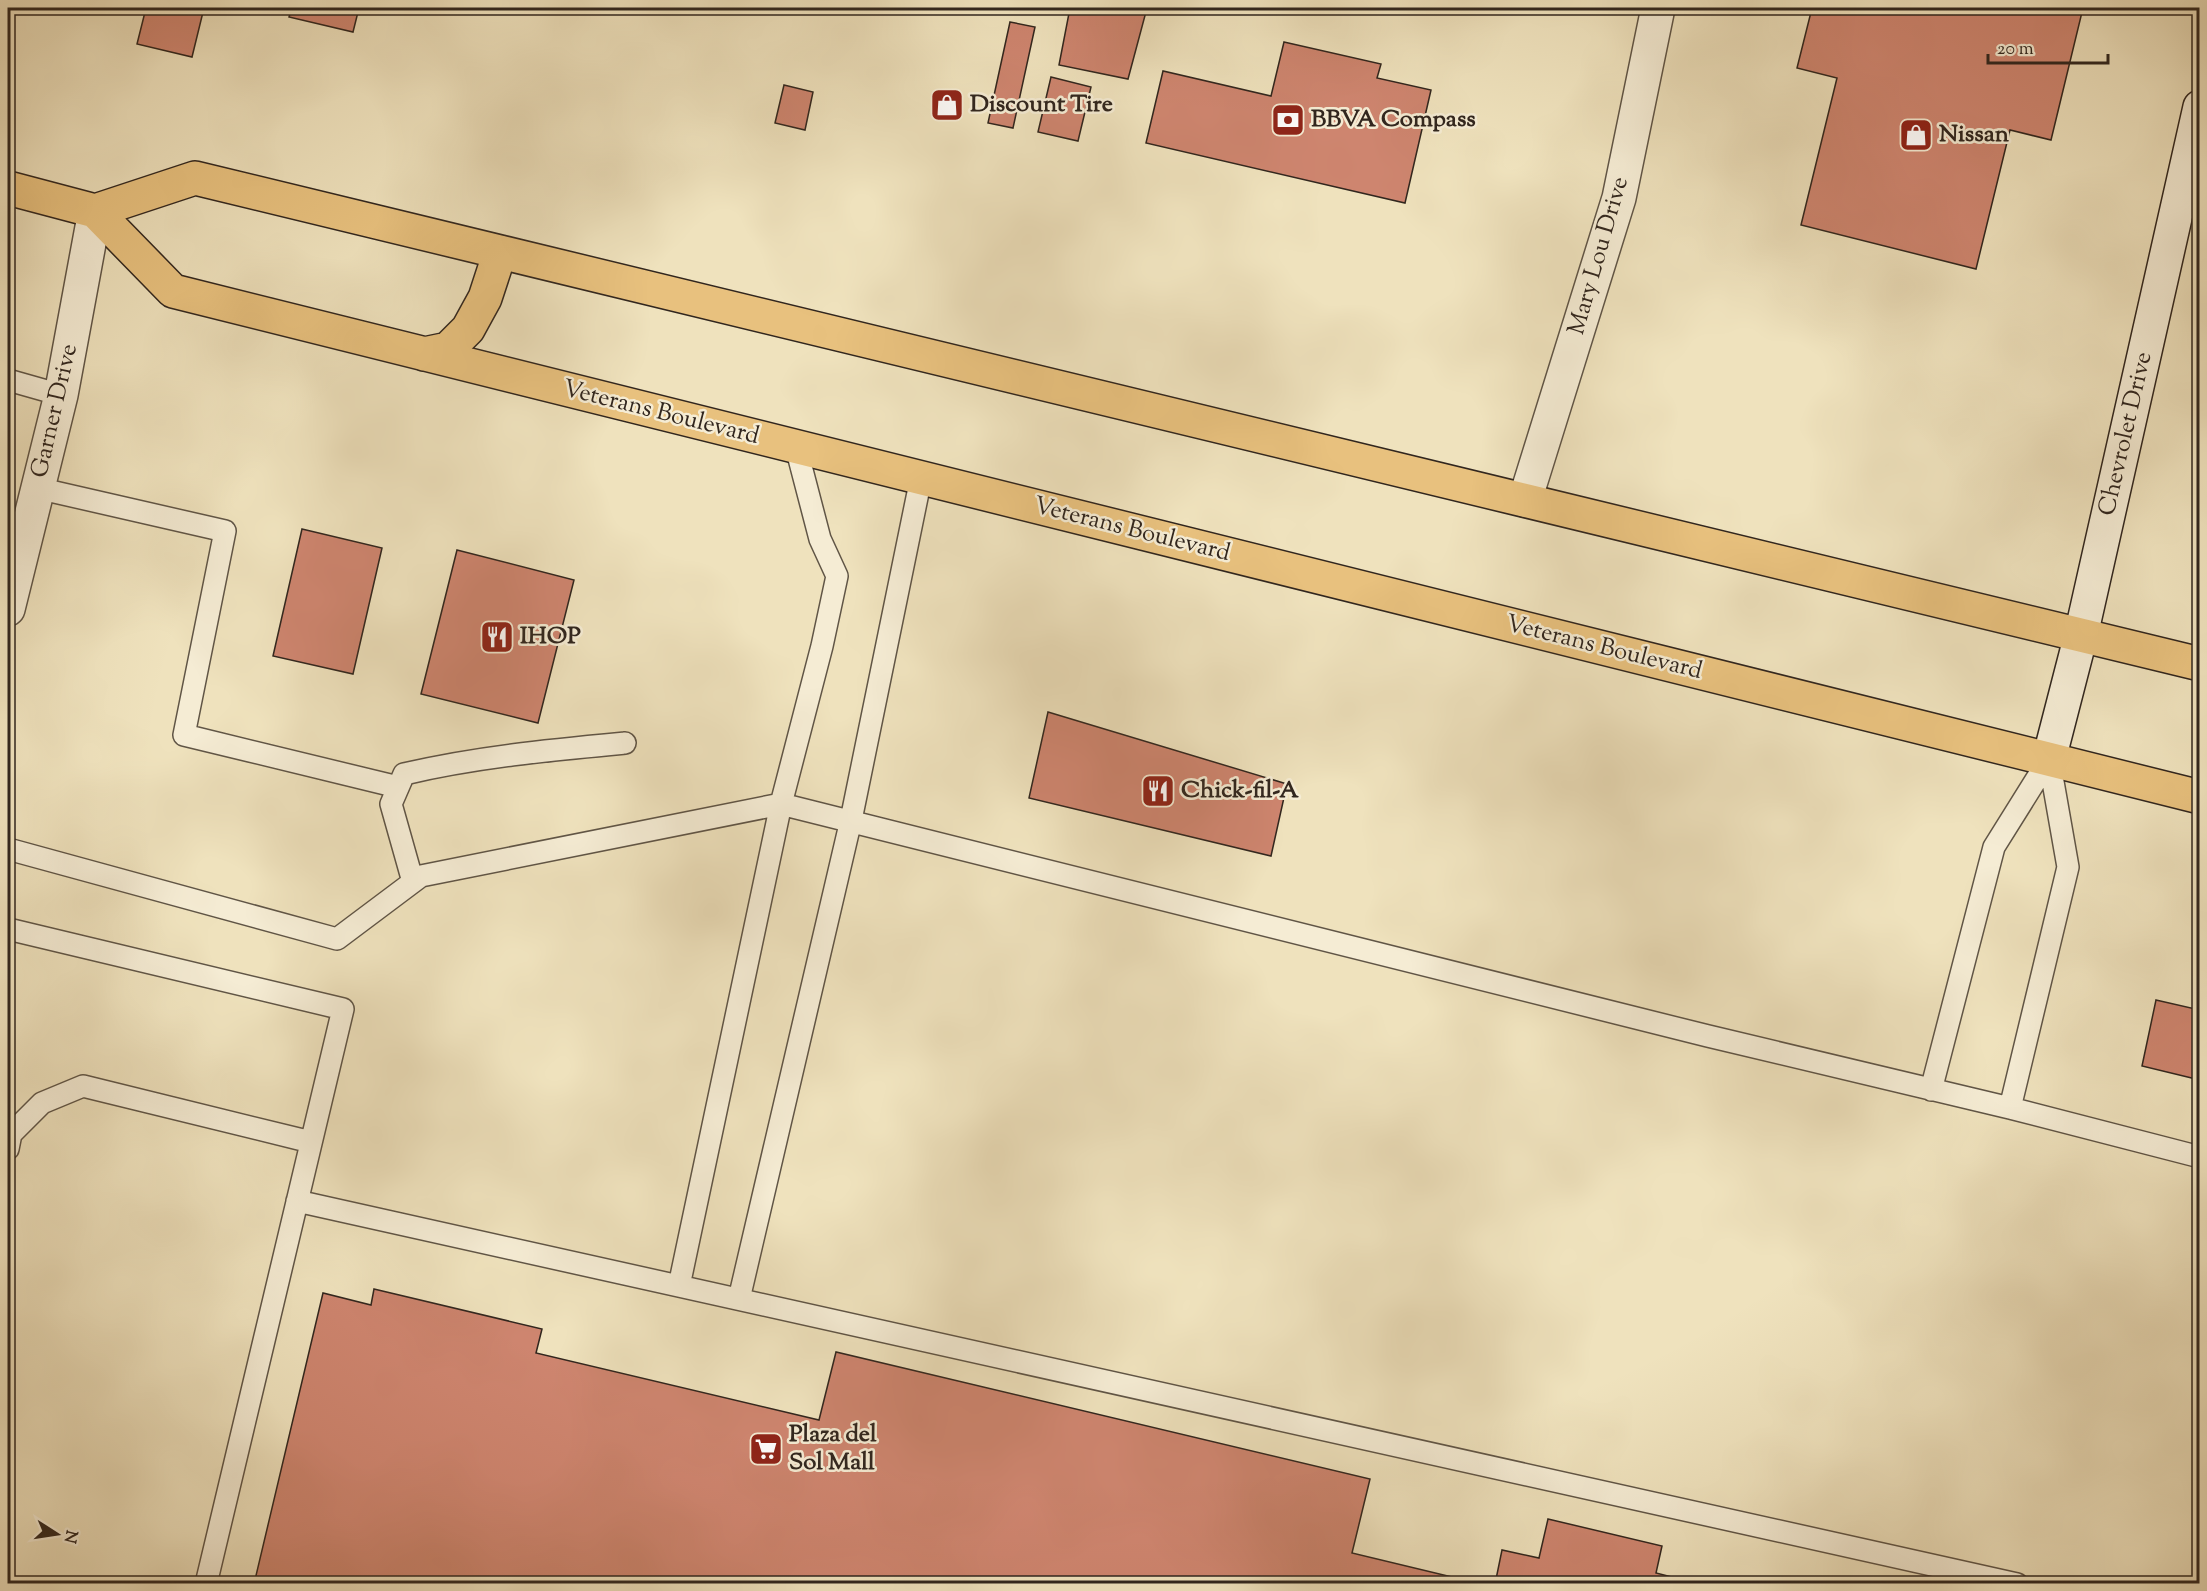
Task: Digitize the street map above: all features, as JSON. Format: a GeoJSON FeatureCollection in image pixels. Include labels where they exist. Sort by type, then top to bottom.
{"type":"FeatureCollection","features":[{"type":"Feature","properties":{"kind":"main road"},"geometry":{"type":"LineString","coordinates":[[8,188],[95,211],[195,178],[2199,664]]}},
{"type":"Feature","properties":{"kind":"main road","name":"Veterans Boulevard"},"geometry":{"type":"LineString","coordinates":[[95,211],[173,291],[2199,797]]}},
{"type":"Feature","properties":{"kind":"main road"},"geometry":{"type":"LineString","coordinates":[[424,354],[448,349],[468,329],[485,298],[500,252]]}},
{"type":"Feature","properties":{"kind":"street","name":"Mary Lou Drive"},"geometry":{"type":"LineString","coordinates":[[1525,500],[1619,198],[1658,8]]}},
{"type":"Feature","properties":{"kind":"street","name":"Chevrolet Drive"},"geometry":{"type":"LineString","coordinates":[[2049,759],[2081,635],[2196,141],[2199,107]]}},
{"type":"Feature","properties":{"kind":"street","name":"Garner Drive"},"geometry":{"type":"LineString","coordinates":[[8,609],[61,395],[95,211]]}},
{"type":"Feature","properties":{"kind":"lane"},"geometry":{"type":"LineString","coordinates":[[8,380],[61,395]]}},
{"type":"Feature","properties":{"kind":"lane"},"geometry":{"type":"LineString","coordinates":[[679,1286],[781,804],[822,646],[837,576],[820,539],[796,447]]}},
{"type":"Feature","properties":{"kind":"lane"},"geometry":{"type":"LineString","coordinates":[[739,1299],[851,820],[921,478]]}},
{"type":"Feature","properties":{"kind":"lane"},"geometry":{"type":"LineString","coordinates":[[38,488],[225,531],[184,735],[398,787]]}},
{"type":"Feature","properties":{"kind":"lane"},"geometry":{"type":"LineString","coordinates":[[413,882],[391,804],[404,774],[437,766],[541,751],[625,743]]}},
{"type":"Feature","properties":{"kind":"lane"},"geometry":{"type":"LineString","coordinates":[[1931,1090],[1994,847],[2049,759]]}},
{"type":"Feature","properties":{"kind":"lane"},"geometry":{"type":"LineString","coordinates":[[2010,1108],[2067,867],[2049,759]]}},
{"type":"Feature","properties":{"kind":"lane"},"geometry":{"type":"LineString","coordinates":[[8,849],[337,939],[422,876],[781,804],[2010,1108],[2199,1157]]}},
{"type":"Feature","properties":{"kind":"lane"},"geometry":{"type":"LineString","coordinates":[[8,929],[343,1009],[206,1584]]}},
{"type":"Feature","properties":{"kind":"lane"},"geometry":{"type":"LineString","coordinates":[[8,1149],[11,1134],[42,1103],[83,1086],[311,1142]]}},
{"type":"Feature","properties":{"kind":"lane"},"geometry":{"type":"LineString","coordinates":[[297,1201],[2017,1584]]}},
{"type":"Feature","properties":{"kind":"building"},"geometry":{"type":"Polygon","coordinates":[[[146,8],[204,8],[192,57],[137,44],[146,8]]]}},
{"type":"Feature","properties":{"kind":"building"},"geometry":{"type":"Polygon","coordinates":[[[292,8],[359,8],[353,32],[289,17],[292,8]]]}},
{"type":"Feature","properties":{"kind":"building"},"geometry":{"type":"Polygon","coordinates":[[[1070,8],[1147,8],[1128,79],[1059,65],[1070,8]]]}},
{"type":"Feature","properties":{"kind":"building","name":"Nissan"},"geometry":{"type":"Polygon","coordinates":[[[1812,8],[2083,8],[2051,140],[2010,130],[1976,269],[1801,225],[1837,78],[1797,68],[1812,8]]]}},
{"type":"Feature","properties":{"kind":"building"},"geometry":{"type":"Polygon","coordinates":[[[1010,22],[1035,27],[1013,128],[988,123],[1010,22]]]}},
{"type":"Feature","properties":{"kind":"building","name":"BBVA Compass"},"geometry":{"type":"Polygon","coordinates":[[[1284,42],[1381,64],[1377,78],[1431,90],[1405,203],[1146,143],[1163,71],[1271,96],[1284,42]]]}},
{"type":"Feature","properties":{"kind":"building"},"geometry":{"type":"Polygon","coordinates":[[[1051,77],[1091,87],[1078,141],[1038,132],[1051,77]]]}},
{"type":"Feature","properties":{"kind":"building"},"geometry":{"type":"Polygon","coordinates":[[[784,85],[813,92],[805,130],[775,123],[784,85]]]}},
{"type":"Feature","properties":{"kind":"building"},"geometry":{"type":"Polygon","coordinates":[[[302,529],[382,548],[353,674],[273,656],[302,529]]]}},
{"type":"Feature","properties":{"kind":"building","name":"IHOP"},"geometry":{"type":"Polygon","coordinates":[[[457,550],[574,580],[538,723],[421,694],[457,550]]]}},
{"type":"Feature","properties":{"kind":"building","name":"Chick-fil-A"},"geometry":{"type":"Polygon","coordinates":[[[1048,712],[1287,784],[1271,856],[1029,798],[1048,712]]]}},
{"type":"Feature","properties":{"kind":"building"},"geometry":{"type":"Polygon","coordinates":[[[2156,1000],[2200,1010],[2200,1080],[2142,1066],[2156,1000]]]}},
{"type":"Feature","properties":{"kind":"building","name":"Plaza del Sol Mall"},"geometry":{"type":"Polygon","coordinates":[[[374,1289],[542,1329],[536,1353],[819,1420],[836,1352],[1370,1479],[1352,1553],[1481,1584],[254,1584],[323,1293],[371,1305],[374,1289]]]}},
{"type":"Feature","properties":{"kind":"building"},"geometry":{"type":"Polygon","coordinates":[[[1548,1519],[1662,1546],[1656,1573],[1699,1584],[1495,1584],[1502,1550],[1539,1558],[1548,1519]]]}},
{"type":"Feature","properties":{"kind":"place","name":"Discount Tire"},"geometry":{"type":"Point","coordinates":[947,105]}},
{"type":"Feature","properties":{"kind":"place","name":"BBVA Compass"},"geometry":{"type":"Point","coordinates":[1288,120]}},
{"type":"Feature","properties":{"kind":"place","name":"Nissan"},"geometry":{"type":"Point","coordinates":[1916,135]}},
{"type":"Feature","properties":{"kind":"place","name":"IHOP"},"geometry":{"type":"Point","coordinates":[497,637]}},
{"type":"Feature","properties":{"kind":"place","name":"Chick-fil-A"},"geometry":{"type":"Point","coordinates":[1158,791]}},
{"type":"Feature","properties":{"kind":"place","name":"Plaza del Sol Mall"},"geometry":{"type":"Point","coordinates":[766,1449]}}]}
